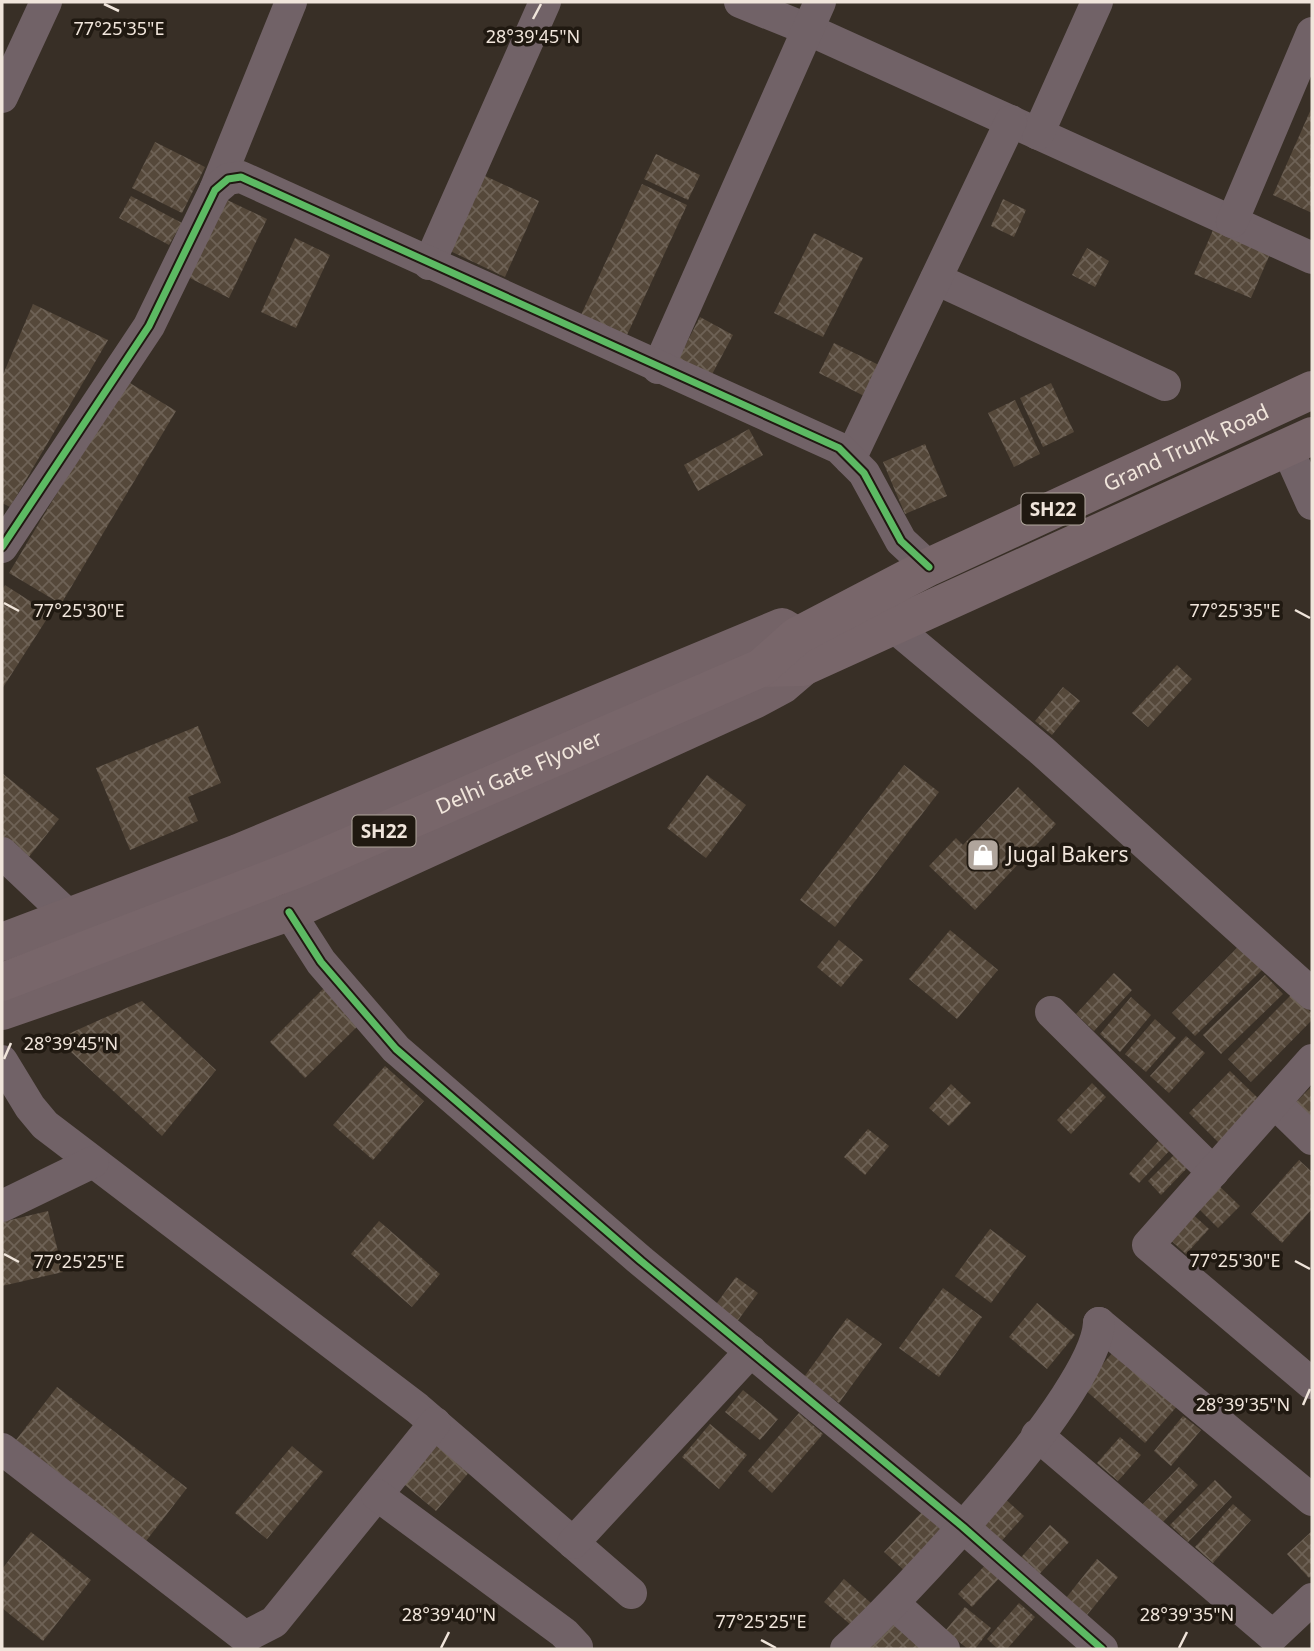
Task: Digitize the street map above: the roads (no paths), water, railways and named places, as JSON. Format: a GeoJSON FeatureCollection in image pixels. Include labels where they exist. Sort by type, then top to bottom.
{"type":"FeatureCollection","features":[{"type":"Feature","properties":{"kind":"highway","name":"Grand Trunk Road"},"geometry":{"type":"LineString","coordinates":[[800,652],[929,567],[1312,390]]}},
{"type":"Feature","properties":{"kind":"highway","name":"Grand Trunk Road"},"geometry":{"type":"LineString","coordinates":[[800,652],[893,626],[1299,441]]}},
{"type":"Feature","properties":{"kind":"highway","name":"Delhi Gate Flyover"},"geometry":{"type":"LineString","coordinates":[[2,982],[299,868],[800,652]]}},
{"type":"Feature","properties":{"kind":"main road"},"geometry":{"type":"LineString","coordinates":[[2,942],[238,853],[782,627],[800,652],[782,685],[754,700],[289,912],[2,1010]]}},
{"type":"Feature","properties":{"kind":"street"},"geometry":{"type":"LineString","coordinates":[[2,97],[46,2]]}},
{"type":"Feature","properties":{"kind":"street"},"geometry":{"type":"LineString","coordinates":[[2,547],[149,326],[215,190],[291,2]]}},
{"type":"Feature","properties":{"kind":"street"},"geometry":{"type":"LineString","coordinates":[[429,264],[545,2]]}},
{"type":"Feature","properties":{"kind":"street"},"geometry":{"type":"LineString","coordinates":[[740,2],[814,15],[1025,127],[1312,258]]}},
{"type":"Feature","properties":{"kind":"street"},"geometry":{"type":"LineString","coordinates":[[850,459],[936,279],[1097,2]]}},
{"type":"Feature","properties":{"kind":"street"},"geometry":{"type":"LineString","coordinates":[[658,368],[814,15]]}},
{"type":"Feature","properties":{"kind":"street"},"geometry":{"type":"LineString","coordinates":[[1232,222],[1312,33]]}},
{"type":"Feature","properties":{"kind":"street"},"geometry":{"type":"LineString","coordinates":[[215,190],[228,179],[241,177],[839,448],[864,473],[901,541],[929,567]]}},
{"type":"Feature","properties":{"kind":"street"},"geometry":{"type":"LineString","coordinates":[[936,279],[1165,385]]}},
{"type":"Feature","properties":{"kind":"street"},"geometry":{"type":"LineString","coordinates":[[1299,441],[1312,504]]}},
{"type":"Feature","properties":{"kind":"street"},"geometry":{"type":"LineString","coordinates":[[893,626],[1041,750],[1312,994]]}},
{"type":"Feature","properties":{"kind":"street"},"geometry":{"type":"LineString","coordinates":[[2,853],[71,918]]}},
{"type":"Feature","properties":{"kind":"street"},"geometry":{"type":"LineString","coordinates":[[289,912],[321,962],[396,1049],[640,1261],[963,1527],[1102,1649]]}},
{"type":"Feature","properties":{"kind":"street"},"geometry":{"type":"LineString","coordinates":[[1051,1012],[1213,1172]]}},
{"type":"Feature","properties":{"kind":"street"},"geometry":{"type":"LineString","coordinates":[[1311,1384],[1149,1245],[1312,1060]]}},
{"type":"Feature","properties":{"kind":"street"},"geometry":{"type":"LineString","coordinates":[[2,1061],[30,1107],[46,1125],[435,1423],[631,1594]]}},
{"type":"Feature","properties":{"kind":"street"},"geometry":{"type":"LineString","coordinates":[[1275,1103],[1312,1139]]}},
{"type":"Feature","properties":{"kind":"street"},"geometry":{"type":"LineString","coordinates":[[2,1206],[93,1162]]}},
{"type":"Feature","properties":{"kind":"street"},"geometry":{"type":"LineString","coordinates":[[846,1649],[894,1604],[963,1527],[1037,1435],[1091,1358],[1098,1340],[1099,1323],[1312,1500]]}},
{"type":"Feature","properties":{"kind":"street"},"geometry":{"type":"LineString","coordinates":[[573,1543],[751,1351]]}},
{"type":"Feature","properties":{"kind":"street"},"geometry":{"type":"LineString","coordinates":[[2,1450],[253,1643],[274,1622],[435,1423]]}},
{"type":"Feature","properties":{"kind":"street"},"geometry":{"type":"LineString","coordinates":[[1037,1435],[1273,1636],[1312,1599]]}},
{"type":"Feature","properties":{"kind":"street"},"geometry":{"type":"LineString","coordinates":[[377,1495],[564,1633],[577,1647],[575,1649]]}},
{"type":"Feature","properties":{"kind":"street"},"geometry":{"type":"LineString","coordinates":[[894,1604],[944,1649]]}},
{"type":"Feature","properties":{"kind":"place","name":"Jugal Bakers"},"geometry":{"type":"Point","coordinates":[983,855]}}]}
